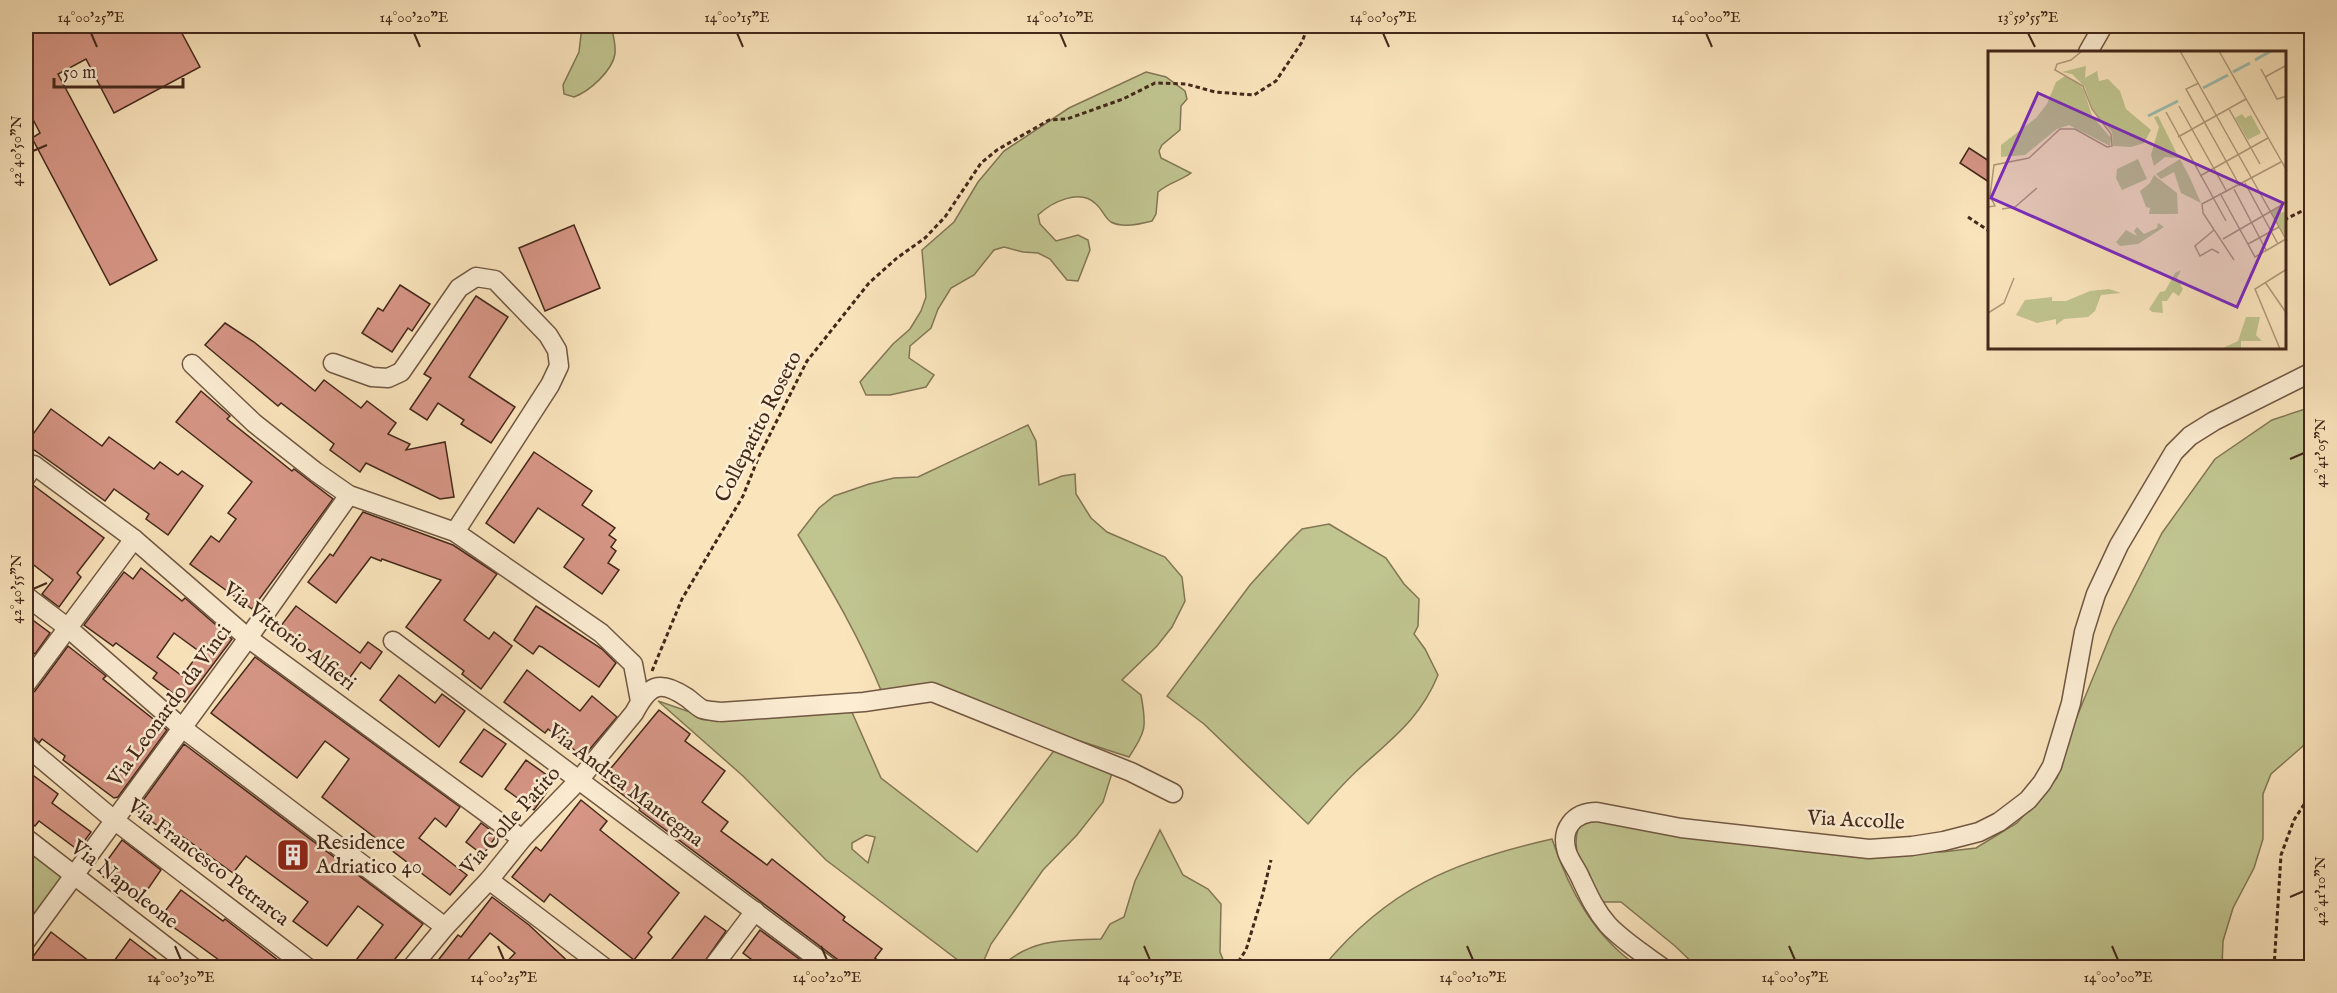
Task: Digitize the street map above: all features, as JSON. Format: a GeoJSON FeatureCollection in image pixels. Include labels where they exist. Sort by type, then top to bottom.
{"type":"FeatureCollection","features":[{"type":"Feature","properties":{"kind":"street"},"geometry":{"type":"LineString","coordinates":[[2089,51],[2103,26]]}},
{"type":"Feature","properties":{"kind":"street"},"geometry":{"type":"LineString","coordinates":[[333,363],[372,377],[388,378],[401,372],[459,288],[476,277],[495,280],[548,335],[557,350],[559,366],[550,385],[455,532]]}},
{"type":"Feature","properties":{"kind":"street"},"geometry":{"type":"LineString","coordinates":[[192,364],[254,423],[349,495],[455,532],[601,633],[633,664],[640,701]]}},
{"type":"Feature","properties":{"kind":"street","name":"Via Accolle"},"geometry":{"type":"LineString","coordinates":[[1663,968],[1614,931],[1592,903],[1570,860],[1566,846],[1568,827],[1574,818],[1585,813],[1597,812],[1681,828],[1869,849],[1944,841],[1979,832],[1999,822],[2028,800],[2052,766],[2074,692],[2084,632],[2096,594],[2119,545],[2174,452],[2190,436],[2214,421],[2312,372]]}},
{"type":"Feature","properties":{"kind":"street","name":"Via Vittorio Alfieri"},"geometry":{"type":"LineString","coordinates":[[30,471],[134,539],[248,638],[522,839]]}},
{"type":"Feature","properties":{"kind":"street","name":"Via Leonardo da Vinci"},"geometry":{"type":"LineString","coordinates":[[26,941],[248,638],[349,495]]}},
{"type":"Feature","properties":{"kind":"street"},"geometry":{"type":"LineString","coordinates":[[26,684],[134,539]]}},
{"type":"Feature","properties":{"kind":"street"},"geometry":{"type":"LineString","coordinates":[[26,596],[68,628],[181,727],[445,927]]}},
{"type":"Feature","properties":{"kind":"street","name":"Via Andrea Mantegna"},"geometry":{"type":"LineString","coordinates":[[393,641],[830,968]]}},
{"type":"Feature","properties":{"kind":"street"},"geometry":{"type":"LineString","coordinates":[[640,701],[657,687],[670,687],[702,709],[721,712],[864,702],[932,692],[1090,755],[1173,792]]}},
{"type":"Feature","properties":{"kind":"street","name":"Via Colle Patito"},"geometry":{"type":"LineString","coordinates":[[411,968],[522,839],[579,780],[634,713],[640,701]]}},
{"type":"Feature","properties":{"kind":"street","name":"Via Francesco Petrarca"},"geometry":{"type":"LineString","coordinates":[[26,746],[114,820],[308,968]]}},
{"type":"Feature","properties":{"kind":"street","name":"Via Napoleone"},"geometry":{"type":"LineString","coordinates":[[26,838],[194,968]]}},
{"type":"Feature","properties":{"kind":"street"},"geometry":{"type":"LineString","coordinates":[[489,880],[605,968]]}},
{"type":"Feature","properties":{"kind":"street"},"geometry":{"type":"LineString","coordinates":[[712,968],[755,911]]}},
{"type":"Feature","properties":{"kind":"path","name":"Collepatito Roseto"},"geometry":{"type":"LineString","coordinates":[[640,701],[682,600],[743,496],[759,456],[807,361],[869,283],[897,258],[925,238],[945,217],[981,163],[997,150],[1049,120],[1067,119],[1124,99],[1155,82],[1186,84],[1215,92],[1254,94],[1276,81],[1302,42],[1308,26]]}},
{"type":"Feature","properties":{"kind":"path"},"geometry":{"type":"LineString","coordinates":[[2286,219],[2312,206]]}},
{"type":"Feature","properties":{"kind":"path"},"geometry":{"type":"LineString","coordinates":[[1968,217],[1988,230]]}},
{"type":"Feature","properties":{"kind":"path"},"geometry":{"type":"LineString","coordinates":[[2274,968],[2281,855],[2294,820],[2312,792]]}},
{"type":"Feature","properties":{"kind":"path"},"geometry":{"type":"LineString","coordinates":[[1234,968],[1246,950],[1271,860]]}},
{"type":"Feature","properties":{"kind":"green space"},"geometry":{"type":"Polygon","coordinates":[[[582,26],[611,26],[615,54],[610,67],[599,80],[574,97],[564,94],[563,85],[579,52],[582,26]]]}},
{"type":"Feature","properties":{"kind":"green space"},"geometry":{"type":"Polygon","coordinates":[[[1146,72],[1166,77],[1185,91],[1187,99],[1181,106],[1180,130],[1162,145],[1159,151],[1161,158],[1191,173],[1158,192],[1156,214],[1152,221],[1132,225],[1115,224],[1096,204],[1082,197],[1066,199],[1051,206],[1038,215],[1040,224],[1056,241],[1078,235],[1088,240],[1090,250],[1078,281],[1067,280],[1050,259],[1038,253],[1004,247],[994,250],[974,275],[951,288],[938,309],[931,328],[910,346],[909,358],[934,375],[926,387],[890,395],[866,395],[860,382],[893,344],[910,329],[921,311],[926,297],[922,250],[954,222],[978,182],[1004,151],[1069,108],[1146,72]]]}},
{"type":"Feature","properties":{"kind":"green space"},"geometry":{"type":"Polygon","coordinates":[[[2311,407],[2311,728],[2303,746],[2271,774],[2263,794],[2263,839],[2254,868],[2233,908],[2223,941],[2222,967],[1697,967],[1621,902],[1598,902],[1587,882],[1577,850],[1578,828],[1583,818],[1847,852],[1942,852],[1976,848],[2017,823],[2057,778],[2071,731],[2113,629],[2162,533],[2215,459],[2272,420],[2311,407]]]}},
{"type":"Feature","properties":{"kind":"green space"},"geometry":{"type":"Polygon","coordinates":[[[1028,425],[1036,441],[1039,485],[1062,476],[1075,474],[1076,494],[1091,518],[1107,532],[1165,557],[1182,577],[1185,601],[1172,627],[1157,646],[1122,680],[1141,695],[1144,715],[1142,734],[1129,757],[1071,738],[1000,710],[883,695],[844,613],[798,535],[819,508],[834,496],[894,478],[918,477],[1028,425]]]}},
{"type":"Feature","properties":{"kind":"green space"},"geometry":{"type":"Polygon","coordinates":[[[1329,524],[1386,558],[1404,584],[1419,599],[1418,626],[1414,634],[1425,649],[1438,675],[1415,715],[1347,780],[1308,824],[1204,724],[1167,696],[1250,585],[1288,543],[1302,529],[1329,524]]]}},
{"type":"Feature","properties":{"kind":"green space"},"geometry":{"type":"Polygon","coordinates":[[[658,701],[687,711],[715,715],[851,710],[881,778],[977,852],[1056,748],[1112,773],[1103,802],[1077,835],[1043,870],[991,944],[981,967],[967,967],[826,860],[743,776],[658,701]],[[866,835],[852,843],[852,849],[868,863],[875,837],[866,835]]]}},
{"type":"Feature","properties":{"kind":"green space"},"geometry":{"type":"Polygon","coordinates":[[[1160,830],[1183,875],[1208,889],[1221,904],[1220,952],[1226,967],[1001,967],[1023,951],[1035,946],[1060,941],[1101,939],[1110,924],[1124,917],[1135,881],[1160,830]]]}},
{"type":"Feature","properties":{"kind":"green space"},"geometry":{"type":"Polygon","coordinates":[[[1552,839],[1566,876],[1585,911],[1609,942],[1639,967],[1323,967],[1373,917],[1398,898],[1426,882],[1484,857],[1552,839]]]}},
{"type":"Feature","properties":{"kind":"green space"},"geometry":{"type":"Polygon","coordinates":[[[26,844],[68,876],[26,934],[26,844]]]}},
{"type":"Feature","properties":{"kind":"building"},"geometry":{"type":"Polygon","coordinates":[[[26,26],[178,26],[200,67],[114,113],[86,59],[58,74],[157,260],[110,285],[32,138],[40,133],[26,106],[26,26]]]}},
{"type":"Feature","properties":{"kind":"building"},"geometry":{"type":"Polygon","coordinates":[[[1969,148],[1988,160],[1988,181],[1960,163],[1969,148]]]}},
{"type":"Feature","properties":{"kind":"building"},"geometry":{"type":"Polygon","coordinates":[[[574,225],[600,288],[545,311],[519,248],[574,225]]]}},
{"type":"Feature","properties":{"kind":"building"},"geometry":{"type":"Polygon","coordinates":[[[400,285],[430,304],[412,331],[408,328],[392,352],[362,333],[378,308],[383,311],[400,285]]]}},
{"type":"Feature","properties":{"kind":"building"},"geometry":{"type":"Polygon","coordinates":[[[476,296],[508,317],[469,377],[515,407],[491,443],[461,424],[464,420],[438,403],[427,420],[410,409],[431,378],[424,374],[476,296]]]}},
{"type":"Feature","properties":{"kind":"building"},"geometry":{"type":"Polygon","coordinates":[[[225,323],[254,342],[315,391],[324,380],[361,408],[367,401],[396,423],[388,434],[410,444],[406,450],[445,442],[454,497],[440,499],[366,463],[360,472],[330,450],[334,444],[281,403],[278,406],[205,345],[225,323]]]}},
{"type":"Feature","properties":{"kind":"building"},"geometry":{"type":"Polygon","coordinates":[[[201,391],[230,416],[227,419],[292,471],[294,469],[333,499],[252,609],[190,564],[211,536],[219,542],[236,519],[228,513],[252,482],[176,422],[201,391]]]}},
{"type":"Feature","properties":{"kind":"building"},"geometry":{"type":"Polygon","coordinates":[[[51,409],[102,446],[109,437],[154,469],[160,462],[178,475],[182,471],[203,486],[168,535],[146,519],[149,514],[114,489],[105,501],[26,444],[51,409]]]}},
{"type":"Feature","properties":{"kind":"building"},"geometry":{"type":"Polygon","coordinates":[[[534,452],[592,491],[582,505],[615,528],[609,535],[616,540],[611,547],[616,551],[608,563],[619,570],[602,594],[564,567],[584,539],[538,508],[514,543],[486,523],[534,452]]]}},
{"type":"Feature","properties":{"kind":"building"},"geometry":{"type":"Polygon","coordinates":[[[33,485],[104,538],[77,573],[81,577],[59,607],[42,594],[53,580],[26,559],[26,492],[33,485]]]}},
{"type":"Feature","properties":{"kind":"building"},"geometry":{"type":"Polygon","coordinates":[[[363,512],[453,545],[497,574],[464,620],[489,639],[494,632],[512,646],[481,689],[462,674],[464,671],[406,627],[441,580],[371,557],[336,603],[308,582],[330,554],[333,556],[363,512]]]}},
{"type":"Feature","properties":{"kind":"building"},"geometry":{"type":"Polygon","coordinates":[[[141,568],[182,601],[185,598],[232,639],[185,702],[153,678],[157,673],[116,643],[113,646],[84,625],[124,572],[133,579],[141,568]],[[174,633],[157,657],[182,676],[200,652],[174,633]]]}},
{"type":"Feature","properties":{"kind":"building"},"geometry":{"type":"Polygon","coordinates":[[[296,606],[360,653],[368,642],[382,652],[370,669],[361,662],[348,680],[280,627],[296,606]]]}},
{"type":"Feature","properties":{"kind":"building"},"geometry":{"type":"Polygon","coordinates":[[[536,606],[602,649],[616,663],[599,687],[542,647],[539,646],[533,654],[514,640],[536,606]]]}},
{"type":"Feature","properties":{"kind":"building"},"geometry":{"type":"Polygon","coordinates":[[[26,615],[50,633],[35,654],[26,647],[26,615]]]}},
{"type":"Feature","properties":{"kind":"building"},"geometry":{"type":"Polygon","coordinates":[[[68,646],[106,676],[103,679],[167,730],[118,797],[114,798],[63,760],[65,756],[42,739],[39,743],[33,737],[26,735],[26,697],[35,691],[68,646]]]}},
{"type":"Feature","properties":{"kind":"building"},"geometry":{"type":"Polygon","coordinates":[[[255,657],[460,807],[446,827],[435,818],[419,838],[467,875],[450,895],[322,797],[349,759],[325,741],[297,778],[211,713],[255,657]]]}},
{"type":"Feature","properties":{"kind":"building"},"geometry":{"type":"Polygon","coordinates":[[[527,670],[580,711],[592,696],[617,717],[583,757],[548,729],[545,733],[504,702],[527,670]]]}},
{"type":"Feature","properties":{"kind":"building"},"geometry":{"type":"Polygon","coordinates":[[[399,675],[435,703],[442,694],[465,711],[439,747],[380,700],[399,675]]]}},
{"type":"Feature","properties":{"kind":"building"},"geometry":{"type":"Polygon","coordinates":[[[659,710],[690,734],[685,741],[725,771],[702,802],[728,822],[721,831],[767,865],[772,859],[845,917],[843,920],[882,949],[875,958],[888,968],[849,968],[639,810],[640,808],[602,779],[659,710]]]}},
{"type":"Feature","properties":{"kind":"building"},"geometry":{"type":"Polygon","coordinates":[[[484,729],[506,744],[482,777],[460,762],[484,729]]]}},
{"type":"Feature","properties":{"kind":"building"},"geometry":{"type":"Polygon","coordinates":[[[184,744],[423,924],[395,959],[401,964],[400,968],[350,968],[383,925],[358,906],[327,946],[293,921],[308,902],[246,856],[233,873],[179,834],[176,839],[136,810],[184,744]]]}},
{"type":"Feature","properties":{"kind":"building"},"geometry":{"type":"Polygon","coordinates":[[[526,760],[555,781],[534,810],[505,789],[526,760]]]}},
{"type":"Feature","properties":{"kind":"building"},"geometry":{"type":"Polygon","coordinates":[[[26,770],[58,794],[52,803],[91,832],[78,850],[39,821],[35,826],[26,819],[26,770]]]}},
{"type":"Feature","properties":{"kind":"building"},"geometry":{"type":"Polygon","coordinates":[[[581,800],[607,821],[600,830],[679,893],[648,933],[652,937],[634,960],[550,894],[544,902],[512,877],[536,847],[541,851],[581,800]]]}},
{"type":"Feature","properties":{"kind":"building"},"geometry":{"type":"Polygon","coordinates":[[[481,823],[497,835],[483,855],[466,842],[481,823]]]}},
{"type":"Feature","properties":{"kind":"building"},"geometry":{"type":"Polygon","coordinates":[[[122,840],[161,870],[139,902],[98,873],[122,840]]]}},
{"type":"Feature","properties":{"kind":"building"},"geometry":{"type":"Polygon","coordinates":[[[181,890],[223,921],[225,919],[288,968],[230,968],[160,918],[181,890]]]}},
{"type":"Feature","properties":{"kind":"building"},"geometry":{"type":"Polygon","coordinates":[[[492,897],[529,925],[575,968],[501,968],[515,953],[490,933],[461,968],[432,968],[458,935],[461,937],[492,897]]]}},
{"type":"Feature","properties":{"kind":"building"},"geometry":{"type":"Polygon","coordinates":[[[705,916],[726,931],[700,968],[665,968],[705,916]]]}},
{"type":"Feature","properties":{"kind":"building"},"geometry":{"type":"Polygon","coordinates":[[[760,930],[802,961],[798,968],[763,968],[743,953],[760,930]]]}},
{"type":"Feature","properties":{"kind":"building"},"geometry":{"type":"Polygon","coordinates":[[[51,932],[98,968],[45,968],[32,958],[51,932]]]}},
{"type":"Feature","properties":{"kind":"building"},"geometry":{"type":"Polygon","coordinates":[[[130,939],[168,968],[109,968],[130,939]]]}},
{"type":"Feature","properties":{"kind":"place","name":"Residence Adriatico 40"},"geometry":{"type":"Point","coordinates":[293,855]}}]}
